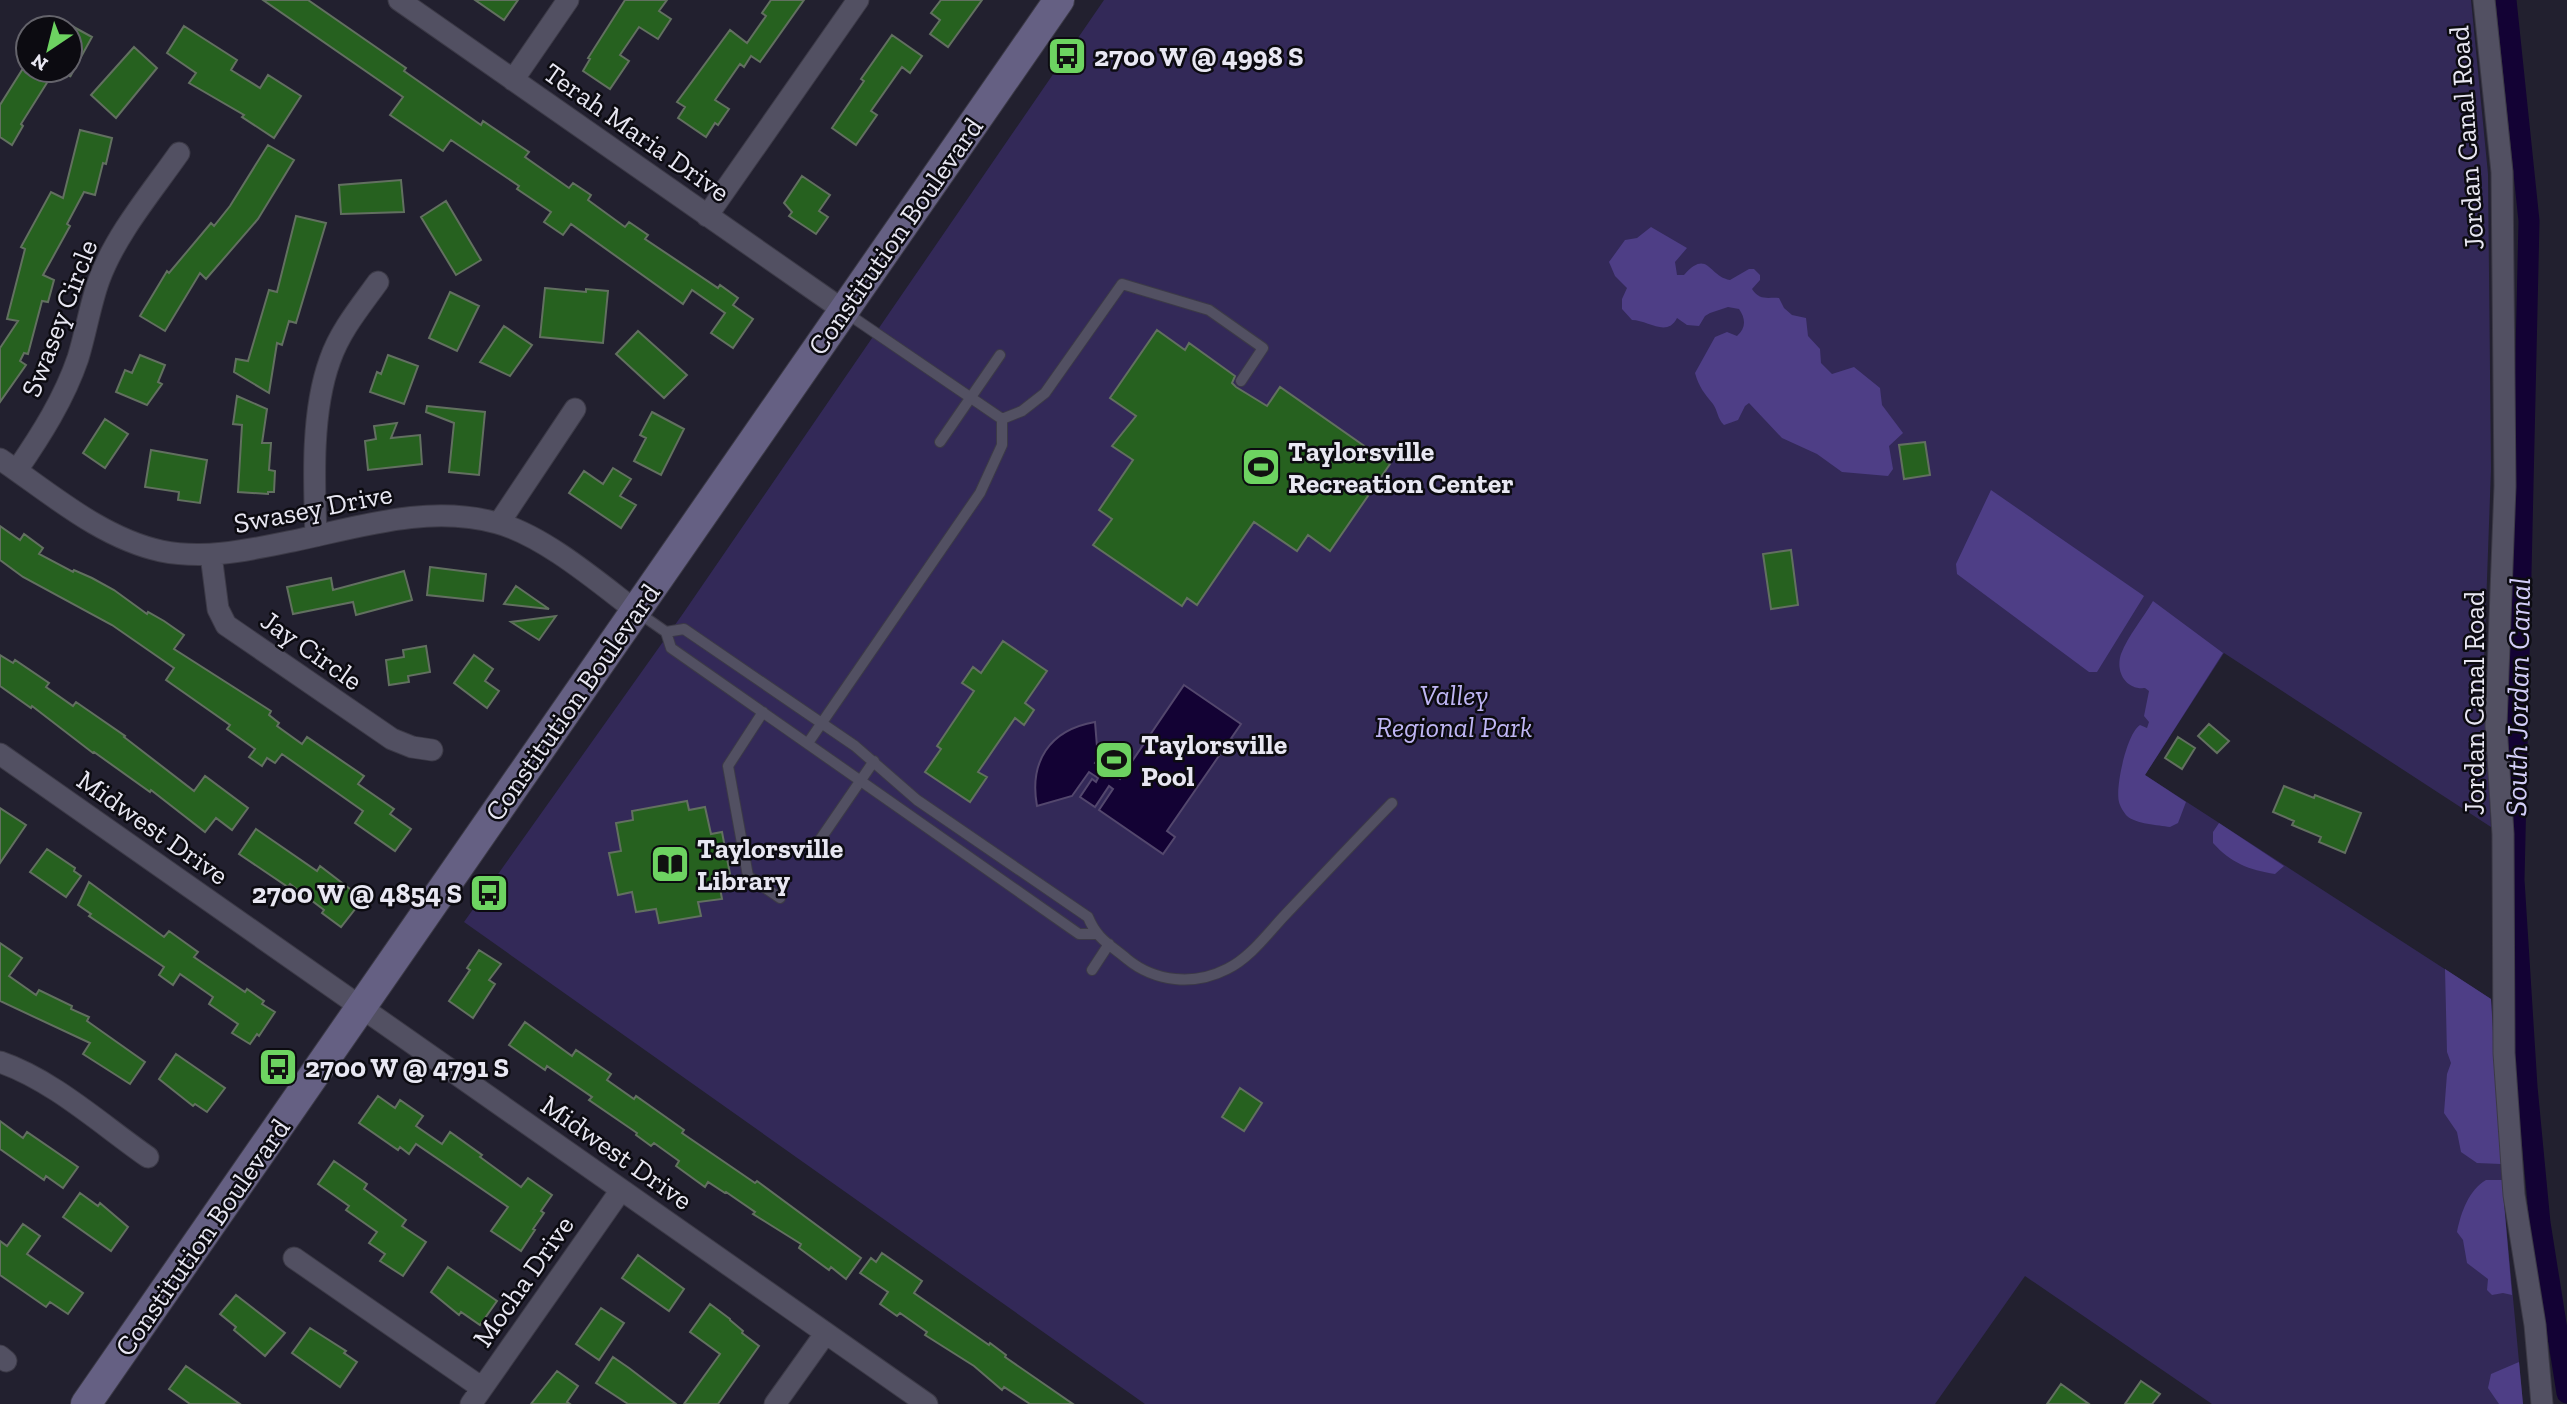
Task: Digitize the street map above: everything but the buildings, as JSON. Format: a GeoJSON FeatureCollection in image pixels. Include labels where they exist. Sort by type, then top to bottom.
{"type":"FeatureCollection","features":[{"type":"Feature","properties":{"kind":"main road","name":"Constitution Boulevard"},"geometry":{"type":"LineString","coordinates":[[86,1404],[1059,0]]}},
{"type":"Feature","properties":{"kind":"street","name":"Terah Maria Drive"},"geometry":{"type":"LineString","coordinates":[[399,0],[843,310]]}},
{"type":"Feature","properties":{"kind":"street"},"geometry":{"type":"LineString","coordinates":[[513,79],[568,0]]}},
{"type":"Feature","properties":{"kind":"street"},"geometry":{"type":"LineString","coordinates":[[707,216],[858,0]]}},
{"type":"Feature","properties":{"kind":"street","name":"Jordan Canal Road"},"geometry":{"type":"LineString","coordinates":[[2484,0],[2502,172],[2505,486],[2496,725],[2503,834],[2504,1054],[2514,1195],[2535,1325],[2542,1404]]}},
{"type":"Feature","properties":{"kind":"street","name":"Swasey Circle"},"geometry":{"type":"LineString","coordinates":[[8,465],[55,411],[78,357],[99,281],[110,257],[123,233],[180,153]]}},
{"type":"Feature","properties":{"kind":"street"},"geometry":{"type":"LineString","coordinates":[[316,536],[314,490],[321,391],[339,339],[378,282]]}},
{"type":"Feature","properties":{"kind":"street"},"geometry":{"type":"LineString","coordinates":[[499,523],[575,409]]}},
{"type":"Feature","properties":{"kind":"street","name":"Swasey Drive"},"geometry":{"type":"LineString","coordinates":[[8,465],[101,527],[129,541],[185,555],[236,553],[394,519],[431,515],[464,516],[499,523],[550,549],[636,611]]}},
{"type":"Feature","properties":{"kind":"street","name":"Jay Circle"},"geometry":{"type":"LineString","coordinates":[[211,555],[218,609],[226,625],[392,739],[412,747],[432,750]]}},
{"type":"Feature","properties":{"kind":"street","name":"Midwest Drive"},"geometry":{"type":"LineString","coordinates":[[0,754],[927,1404]]}},
{"type":"Feature","properties":{"kind":"street"},"geometry":{"type":"LineString","coordinates":[[0,1062],[40,1080],[148,1157]]}},
{"type":"Feature","properties":{"kind":"street","name":"Mocha Drive"},"geometry":{"type":"LineString","coordinates":[[477,1396],[621,1190]]}},
{"type":"Feature","properties":{"kind":"street"},"geometry":{"type":"LineString","coordinates":[[294,1258],[477,1396]]}},
{"type":"Feature","properties":{"kind":"street"},"geometry":{"type":"LineString","coordinates":[[775,1404],[825,1334]]}},
{"type":"Feature","properties":{"kind":"lane"},"geometry":{"type":"LineString","coordinates":[[1002,419],[1022,411],[1045,393],[1122,284],[1209,310],[1263,348],[1241,381]]}},
{"type":"Feature","properties":{"kind":"lane"},"geometry":{"type":"LineString","coordinates":[[843,310],[1002,419]]}},
{"type":"Feature","properties":{"kind":"lane"},"geometry":{"type":"LineString","coordinates":[[940,442],[1000,355]]}},
{"type":"Feature","properties":{"kind":"lane"},"geometry":{"type":"LineString","coordinates":[[808,743],[980,493],[1002,445],[1002,419]]}},
{"type":"Feature","properties":{"kind":"lane"},"geometry":{"type":"LineString","coordinates":[[636,611],[666,632],[671,648],[861,779],[953,847],[1079,934],[1095,934],[1135,965],[1162,977],[1191,979],[1218,974],[1231,968],[1392,803]]}},
{"type":"Feature","properties":{"kind":"lane"},"geometry":{"type":"LineString","coordinates":[[666,632],[684,629],[874,761],[917,800],[1088,917],[1095,934]]}},
{"type":"Feature","properties":{"kind":"lane"},"geometry":{"type":"LineString","coordinates":[[763,712],[728,766],[748,876],[780,898]]}},
{"type":"Feature","properties":{"kind":"lane"},"geometry":{"type":"LineString","coordinates":[[815,847],[874,761]]}},
{"type":"Feature","properties":{"kind":"lane"},"geometry":{"type":"LineString","coordinates":[[1092,970],[1110,944]]}},
{"type":"Feature","properties":{"kind":"green space","name":"Valley Regional Park"},"geometry":{"type":"Polygon","coordinates":[[[1104,0],[2471,0],[2488,174],[2491,469],[2483,689],[2491,827],[2224,653],[2145,775],[2491,999],[2501,1171],[2523,1404],[2212,1404],[2025,1276],[1935,1404],[1145,1404],[464,922],[682,615],[1104,0]]]}},
{"type":"Feature","properties":{"kind":"shaded area"},"geometry":{"type":"Polygon","coordinates":[[[1651,227],[1687,248],[1675,262],[1677,275],[1684,275],[1698,264],[1708,266],[1730,280],[1754,269],[1760,275],[1760,280],[1752,289],[1761,297],[1779,298],[1784,308],[1792,315],[1806,318],[1808,336],[1820,349],[1821,363],[1832,374],[1854,367],[1880,388],[1882,405],[1903,433],[1889,446],[1893,469],[1888,476],[1842,472],[1817,454],[1782,438],[1749,403],[1738,420],[1724,425],[1695,373],[1715,337],[1727,332],[1737,336],[1740,333],[1744,323],[1739,309],[1728,307],[1710,313],[1699,326],[1687,325],[1677,318],[1673,324],[1663,327],[1632,320],[1622,309],[1622,299],[1627,288],[1615,276],[1609,262],[1625,240],[1637,238],[1651,227]]]}},
{"type":"Feature","properties":{"kind":"shaded area"},"geometry":{"type":"Polygon","coordinates":[[[1991,490],[2144,596],[2097,672],[2089,672],[1957,574],[1956,564],[1991,490]]]}},
{"type":"Feature","properties":{"kind":"shaded area"},"geometry":{"type":"Polygon","coordinates":[[[2153,601],[2223,653],[2145,775],[2186,802],[2178,823],[2170,827],[2131,819],[2121,807],[2118,795],[2123,761],[2131,738],[2140,725],[2147,728],[2149,722],[2144,716],[2149,691],[2127,683],[2121,673],[2121,654],[2153,601]]]}},
{"type":"Feature","properties":{"kind":"shaded area"},"geometry":{"type":"Polygon","coordinates":[[[1184,685],[1241,724],[1167,831],[1175,837],[1163,854],[1099,810],[1113,789],[1109,786],[1095,807],[1080,797],[1092,779],[1096,782],[1098,778],[1089,772],[1072,796],[1037,806],[1036,775],[1046,750],[1054,740],[1065,732],[1095,722],[1098,759],[1095,763],[1120,779],[1184,685]]]}},
{"type":"Feature","properties":{"kind":"shaded area"},"geometry":{"type":"Polygon","coordinates":[[[2219,823],[2284,866],[2275,874],[2249,868],[2234,861],[2213,843],[2213,832],[2219,823]]]}},
{"type":"Feature","properties":{"kind":"shaded area"},"geometry":{"type":"Polygon","coordinates":[[[2445,969],[2491,999],[2501,1164],[2477,1163],[2461,1152],[2457,1132],[2444,1113],[2447,1074],[2451,1063],[2447,1052],[2445,969]]]}},
{"type":"Feature","properties":{"kind":"shaded area"},"geometry":{"type":"Polygon","coordinates":[[[2486,1180],[2502,1180],[2512,1295],[2492,1295],[2487,1290],[2488,1279],[2467,1263],[2463,1240],[2457,1232],[2467,1202],[2486,1180]]]}},
{"type":"Feature","properties":{"kind":"shaded area"},"geometry":{"type":"Polygon","coordinates":[[[2519,1362],[2523,1404],[2499,1404],[2488,1388],[2491,1374],[2519,1362]]]}},
{"type":"Feature","properties":{"kind":"waterway","name":"South Jordan Canal"},"geometry":{"type":"LineString","coordinates":[[2506,0],[2529,221],[2514,880],[2527,1087],[2540,1223],[2567,1393]]}},
{"type":"Feature","properties":{"kind":"place","name":"2700 W @ 4998 S"},"geometry":{"type":"Point","coordinates":[1067,56]}},
{"type":"Feature","properties":{"kind":"place","name":"Taylorsville Recreation Center"},"geometry":{"type":"Point","coordinates":[1261,467]}},
{"type":"Feature","properties":{"kind":"place","name":"Taylorsville Pool"},"geometry":{"type":"Point","coordinates":[1114,760]}},
{"type":"Feature","properties":{"kind":"place","name":"Taylorsville Library"},"geometry":{"type":"Point","coordinates":[670,864]}},
{"type":"Feature","properties":{"kind":"place","name":"2700 W @ 4854 S"},"geometry":{"type":"Point","coordinates":[489,893]}},
{"type":"Feature","properties":{"kind":"place","name":"2700 W @ 4791 S"},"geometry":{"type":"Point","coordinates":[278,1067]}}]}
